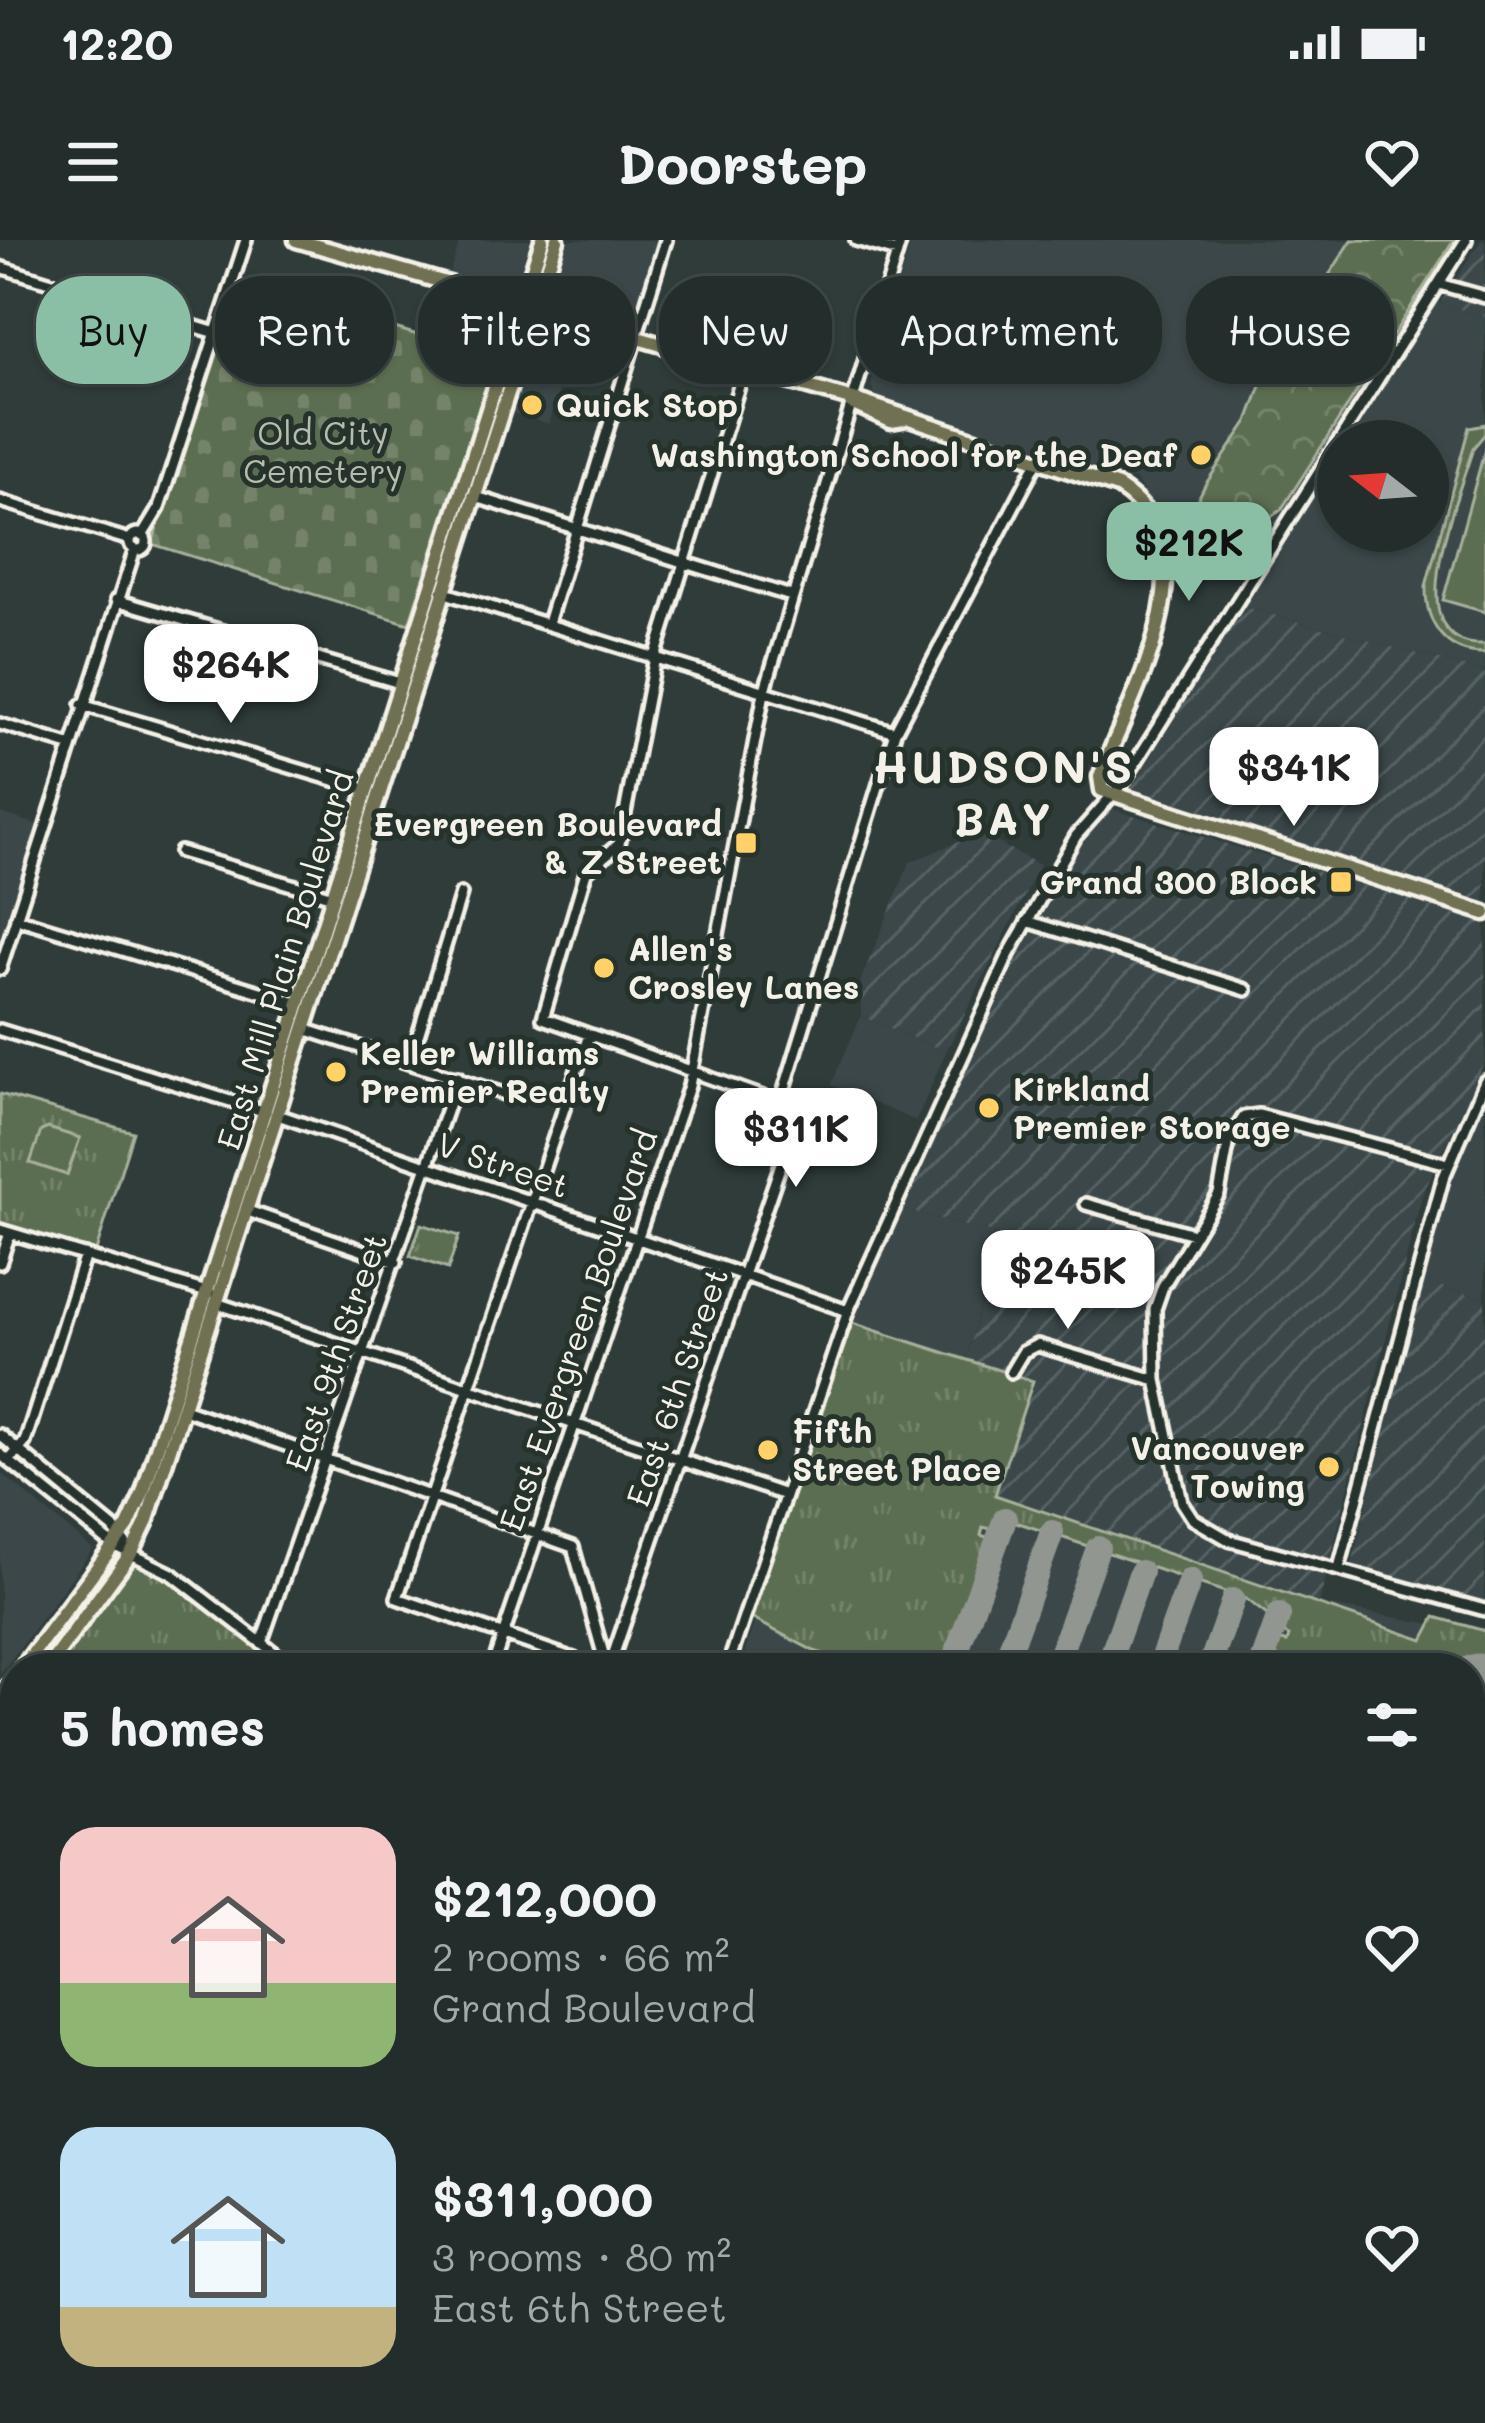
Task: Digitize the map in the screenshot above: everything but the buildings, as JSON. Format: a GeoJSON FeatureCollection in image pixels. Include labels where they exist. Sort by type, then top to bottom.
{"type":"FeatureCollection","features":[{"type":"Feature","properties":{"kind":"main road"},"geometry":{"type":"LineString","coordinates":[[296,240],[339,246],[429,276]]}},
{"type":"Feature","properties":{"kind":"main road","name":"East Mill Plain Boulevard"},"geometry":{"type":"LineString","coordinates":[[534,276],[542,240]]}},
{"type":"Feature","properties":{"kind":"main road","name":"East Mill Plain Boulevard"},"geometry":{"type":"LineString","coordinates":[[540,276],[556,240]]}},
{"type":"Feature","properties":{"kind":"main road"},"geometry":{"type":"LineString","coordinates":[[636,338],[659,345]]}},
{"type":"Feature","properties":{"kind":"main road","name":"East Mill Plain Boulevard"},"geometry":{"type":"LineString","coordinates":[[33,1653],[117,1540],[142,1496],[248,1211],[300,1004],[400,683],[500,384]]}},
{"type":"Feature","properties":{"kind":"main road","name":"East Mill Plain Boulevard"},"geometry":{"type":"LineString","coordinates":[[58,1653],[132,1552],[184,1409],[214,1298],[304,1029],[504,384]]}},
{"type":"Feature","properties":{"kind":"main road"},"geometry":{"type":"LineString","coordinates":[[790,384],[1129,493],[1152,520],[1166,551],[1162,611],[1100,777],[1109,795],[1485,913]]}},
{"type":"Feature","properties":{"kind":"street"},"geometry":{"type":"LineString","coordinates":[[234,276],[246,240]]}},
{"type":"Feature","properties":{"kind":"street"},"geometry":{"type":"LineString","coordinates":[[548,623],[667,240]]}},
{"type":"Feature","properties":{"kind":"street"},"geometry":{"type":"LineString","coordinates":[[856,240],[898,252]]}},
{"type":"Feature","properties":{"kind":"street","name":"East Evergreen Boulevard"},"geometry":{"type":"LineString","coordinates":[[497,1653],[691,1075],[764,693],[901,240]]}},
{"type":"Feature","properties":{"kind":"street"},"geometry":{"type":"LineString","coordinates":[[1352,420],[1466,240]]}},
{"type":"Feature","properties":{"kind":"street"},"geometry":{"type":"LineString","coordinates":[[0,266],[215,333]]}},
{"type":"Feature","properties":{"kind":"street"},"geometry":{"type":"LineString","coordinates":[[1439,284],[1485,297]]}},
{"type":"Feature","properties":{"kind":"street"},"geometry":{"type":"LineString","coordinates":[[0,970],[116,600],[136,542],[159,508],[215,336]]}},
{"type":"Feature","properties":{"kind":"street"},"geometry":{"type":"LineString","coordinates":[[740,384],[655,657],[620,844],[586,872],[543,1018],[691,1075],[794,1108]]}},
{"type":"Feature","properties":{"kind":"street","name":"East 6th Street"},"geometry":{"type":"LineString","coordinates":[[611,1653],[796,1120],[784,1091],[895,732],[1038,460]]}},
{"type":"Feature","properties":{"kind":"street"},"geometry":{"type":"LineString","coordinates":[[732,1653],[848,1311],[1027,921],[1076,836],[1122,784],[1317,474]]}},
{"type":"Feature","properties":{"kind":"street"},"geometry":{"type":"LineString","coordinates":[[472,496],[791,596]]}},
{"type":"Feature","properties":{"kind":"street"},"geometry":{"type":"LineString","coordinates":[[0,501],[136,542]]}},
{"type":"Feature","properties":{"kind":"street"},"geometry":{"type":"LineString","coordinates":[[441,592],[895,732]]}},
{"type":"Feature","properties":{"kind":"street"},"geometry":{"type":"LineString","coordinates":[[116,600],[400,683]]}},
{"type":"Feature","properties":{"kind":"street"},"geometry":{"type":"LineString","coordinates":[[82,705],[367,790]]}},
{"type":"Feature","properties":{"kind":"street"},"geometry":{"type":"LineString","coordinates":[[0,724],[69,745]]}},
{"type":"Feature","properties":{"kind":"street"},"geometry":{"type":"LineString","coordinates":[[180,852],[333,897]]}},
{"type":"Feature","properties":{"kind":"street"},"geometry":{"type":"LineString","coordinates":[[410,1062],[461,893]]}},
{"type":"Feature","properties":{"kind":"street"},"geometry":{"type":"LineString","coordinates":[[16,918],[300,1004]]}},
{"type":"Feature","properties":{"kind":"street"},"geometry":{"type":"LineString","coordinates":[[1027,921],[1246,990]]}},
{"type":"Feature","properties":{"kind":"street"},"geometry":{"type":"LineString","coordinates":[[304,1029],[510,1096]]}},
{"type":"Feature","properties":{"kind":"street","name":"V Street"},"geometry":{"type":"LineString","coordinates":[[0,1030],[272,1114],[848,1311]]}},
{"type":"Feature","properties":{"kind":"street"},"geometry":{"type":"LineString","coordinates":[[559,1653],[398,1598],[588,1038]]}},
{"type":"Feature","properties":{"kind":"street","name":"East 9th Street"},"geometry":{"type":"LineString","coordinates":[[261,1643],[458,1077]]}},
{"type":"Feature","properties":{"kind":"street"},"geometry":{"type":"LineString","coordinates":[[1339,1568],[1448,1164],[1485,1082]]}},
{"type":"Feature","properties":{"kind":"street"},"geometry":{"type":"LineString","coordinates":[[1448,1164],[1259,1115],[1237,1123],[1219,1194],[1155,1309],[1156,1380],[1182,1502],[1193,1519],[1229,1540],[1485,1610]]}},
{"type":"Feature","properties":{"kind":"street"},"geometry":{"type":"LineString","coordinates":[[1086,1204],[1193,1234]]}},
{"type":"Feature","properties":{"kind":"street"},"geometry":{"type":"LineString","coordinates":[[248,1211],[395,1262]]}},
{"type":"Feature","properties":{"kind":"street"},"geometry":{"type":"LineString","coordinates":[[0,1263],[5,1231],[214,1298],[784,1495]]}},
{"type":"Feature","properties":{"kind":"street"},"geometry":{"type":"LineString","coordinates":[[85,1256],[18,1450],[4,1457],[132,1552],[172,1574],[274,1653]]}},
{"type":"Feature","properties":{"kind":"street"},"geometry":{"type":"LineString","coordinates":[[1011,1372],[1023,1352],[1037,1346],[1156,1380]]}},
{"type":"Feature","properties":{"kind":"street"},"geometry":{"type":"LineString","coordinates":[[184,1409],[538,1530],[576,1550],[602,1653]]}},
{"type":"Feature","properties":{"kind":"street"},"geometry":{"type":"LineString","coordinates":[[0,1435],[117,1540]]}},
{"type":"Feature","properties":{"kind":"shaded area"},"geometry":{"type":"Polygon","coordinates":[[[460,240],[657,240],[635,310],[635,276],[449,276],[460,240]]]}},
{"type":"Feature","properties":{"kind":"shaded area","name":"Washington School for the Deaf"},"geometry":{"type":"Polygon","coordinates":[[[912,240],[1377,240],[1440,303],[1485,317],[1485,672],[1244,607],[1287,538],[1217,515],[1175,542],[1136,480],[876,397],[871,386],[1162,384],[1162,276],[901,276],[912,240]]]}},
{"type":"Feature","properties":{"kind":"shaded area"},"geometry":{"type":"Polygon","coordinates":[[[1485,240],[1485,317],[1440,303],[1485,240]]]}},
{"type":"Feature","properties":{"kind":"shaded area"},"geometry":{"type":"Polygon","coordinates":[[[486,384],[562,384],[549,424],[480,403],[486,384]]]}},
{"type":"Feature","properties":{"kind":"shaded area"},"geometry":{"type":"Polygon","coordinates":[[[1244,607],[1485,672],[1485,902],[1131,788],[1244,607]]]}},
{"type":"Feature","properties":{"kind":"shaded area"},"geometry":{"type":"Polygon","coordinates":[[[1110,808],[1485,923],[1485,1061],[1422,1196],[1319,1604],[994,1494],[1033,1382],[966,1360],[999,1235],[900,1209],[1014,960],[1062,871],[1110,808]]]}},
{"type":"Feature","properties":{"kind":"shaded area"},"geometry":{"type":"Polygon","coordinates":[[[0,813],[39,825],[0,950],[0,813]]]}},
{"type":"Feature","properties":{"kind":"shaded area"},"geometry":{"type":"Polygon","coordinates":[[[979,833],[1040,865],[946,1052],[861,1016],[860,982],[910,862],[979,833]]]}},
{"type":"Feature","properties":{"kind":"shaded area"},"geometry":{"type":"Polygon","coordinates":[[[861,1016],[946,1052],[916,1121],[831,1085],[861,1016]]]}},
{"type":"Feature","properties":{"kind":"shaded area"},"geometry":{"type":"Polygon","coordinates":[[[1485,1092],[1485,1298],[1423,1282],[1459,1151],[1485,1092]]]}},
{"type":"Feature","properties":{"kind":"shaded area"},"geometry":{"type":"Polygon","coordinates":[[[900,1209],[999,1235],[966,1359],[1033,1381],[995,1495],[1319,1604],[1485,1633],[1485,1653],[744,1653],[864,1284],[900,1209]]]}},
{"type":"Feature","properties":{"kind":"shaded area"},"geometry":{"type":"Polygon","coordinates":[[[1423,1282],[1485,1298],[1485,1616],[1348,1579],[1423,1282]]]}},
{"type":"Feature","properties":{"kind":"shaded area"},"geometry":{"type":"Polygon","coordinates":[[[0,1472],[93,1549],[16,1653],[0,1653],[0,1472]]]}},
{"type":"Feature","properties":{"kind":"green space"},"geometry":{"type":"Polygon","coordinates":[[[1352,240],[1454,240],[1394,334],[1394,276],[1328,276],[1352,240]]]}},
{"type":"Feature","properties":{"kind":"green space","name":"Old City Cemetery"},"geometry":{"type":"Polygon","coordinates":[[[394,328],[418,335],[418,384],[487,384],[409,624],[152,544],[215,348],[215,384],[394,384],[394,328]]]}},
{"type":"Feature","properties":{"kind":"green space"},"geometry":{"type":"Polygon","coordinates":[[[1262,384],[1362,384],[1339,420],[1317,420],[1317,454],[1281,510],[1262,523],[1229,515],[1193,554],[1182,557],[1178,539],[1205,485],[1248,421],[1262,384]]]}},
{"type":"Feature","properties":{"kind":"green space"},"geometry":{"type":"Polygon","coordinates":[[[1485,424],[1485,434],[1473,448],[1449,525],[1449,501],[1469,427],[1485,424]]]}},
{"type":"Feature","properties":{"kind":"green space"},"geometry":{"type":"Polygon","coordinates":[[[1485,449],[1485,612],[1443,600],[1485,449]]]}},
{"type":"Feature","properties":{"kind":"green space"},"geometry":{"type":"Polygon","coordinates":[[[1435,552],[1442,552],[1437,596],[1442,622],[1457,639],[1485,644],[1485,653],[1459,648],[1440,634],[1429,612],[1426,586],[1435,552]]]}},
{"type":"Feature","properties":{"kind":"green space"},"geometry":{"type":"Polygon","coordinates":[[[0,1094],[133,1132],[96,1251],[0,1222],[0,1094]]]}},
{"type":"Feature","properties":{"kind":"green space"},"geometry":{"type":"Polygon","coordinates":[[[48,1128],[80,1138],[67,1175],[30,1163],[41,1131],[48,1128]]]}},
{"type":"Feature","properties":{"kind":"green space"},"geometry":{"type":"Polygon","coordinates":[[[421,1224],[459,1236],[448,1269],[410,1256],[421,1224]]]}},
{"type":"Feature","properties":{"kind":"green space"},"geometry":{"type":"Polygon","coordinates":[[[852,1323],[1033,1381],[995,1495],[1423,1640],[1435,1617],[1485,1631],[1485,1653],[1276,1653],[1274,1640],[1287,1642],[1289,1636],[1279,1631],[1282,1616],[1271,1618],[1246,1599],[1001,1517],[995,1530],[983,1527],[981,1535],[992,1539],[952,1653],[820,1653],[753,1619],[751,1613],[852,1323]]]}},
{"type":"Feature","properties":{"kind":"green space"},"geometry":{"type":"Polygon","coordinates":[[[146,1560],[273,1653],[59,1653],[131,1561],[146,1560]]]}},
{"type":"Feature","properties":{"kind":"taxiway"},"geometry":{"type":"LineString","coordinates":[[956,1653],[1005,1519]]}},
{"type":"Feature","properties":{"kind":"taxiway"},"geometry":{"type":"LineString","coordinates":[[1008,1653],[1052,1532]]}},
{"type":"Feature","properties":{"kind":"taxiway"},"geometry":{"type":"LineString","coordinates":[[1060,1653],[1098,1548]]}},
{"type":"Feature","properties":{"kind":"taxiway"},"geometry":{"type":"LineString","coordinates":[[1112,1653],[1141,1572]]}},
{"type":"Feature","properties":{"kind":"taxiway"},"geometry":{"type":"LineString","coordinates":[[1163,1653],[1190,1580]]}},
{"type":"Feature","properties":{"kind":"taxiway"},"geometry":{"type":"LineString","coordinates":[[1214,1653],[1233,1600]]}},
{"type":"Feature","properties":{"kind":"taxiway"},"geometry":{"type":"LineString","coordinates":[[1265,1653],[1279,1615]]}},
{"type":"Feature","properties":{"kind":"place","name":"Quick Stop"},"geometry":{"type":"Point","coordinates":[532,405]}},
{"type":"Feature","properties":{"kind":"place","name":"Washington School for the Deaf"},"geometry":{"type":"Point","coordinates":[1201,455]}},
{"type":"Feature","properties":{"kind":"place","name":"Evergreen Boulevard & Z Street"},"geometry":{"type":"Point","coordinates":[746,843]}},
{"type":"Feature","properties":{"kind":"place","name":"Grand 300 Block"},"geometry":{"type":"Point","coordinates":[1341,882]}},
{"type":"Feature","properties":{"kind":"place","name":"Allen's Crosley Lanes"},"geometry":{"type":"Point","coordinates":[604,968]}},
{"type":"Feature","properties":{"kind":"place","name":"Keller Williams Premier Realty"},"geometry":{"type":"Point","coordinates":[336,1072]}},
{"type":"Feature","properties":{"kind":"place","name":"Kirkland Premier Storage"},"geometry":{"type":"Point","coordinates":[989,1108]}},
{"type":"Feature","properties":{"kind":"place","name":"Fifth Street Place"},"geometry":{"type":"Point","coordinates":[768,1450]}},
{"type":"Feature","properties":{"kind":"place","name":"Vancouver Towing"},"geometry":{"type":"Point","coordinates":[1329,1467]}},
{"type":"Feature","properties":{"kind":"district","name":"HUDSON'S BAY"},"geometry":{"type":"Point","coordinates":[1004,793]}}]}
